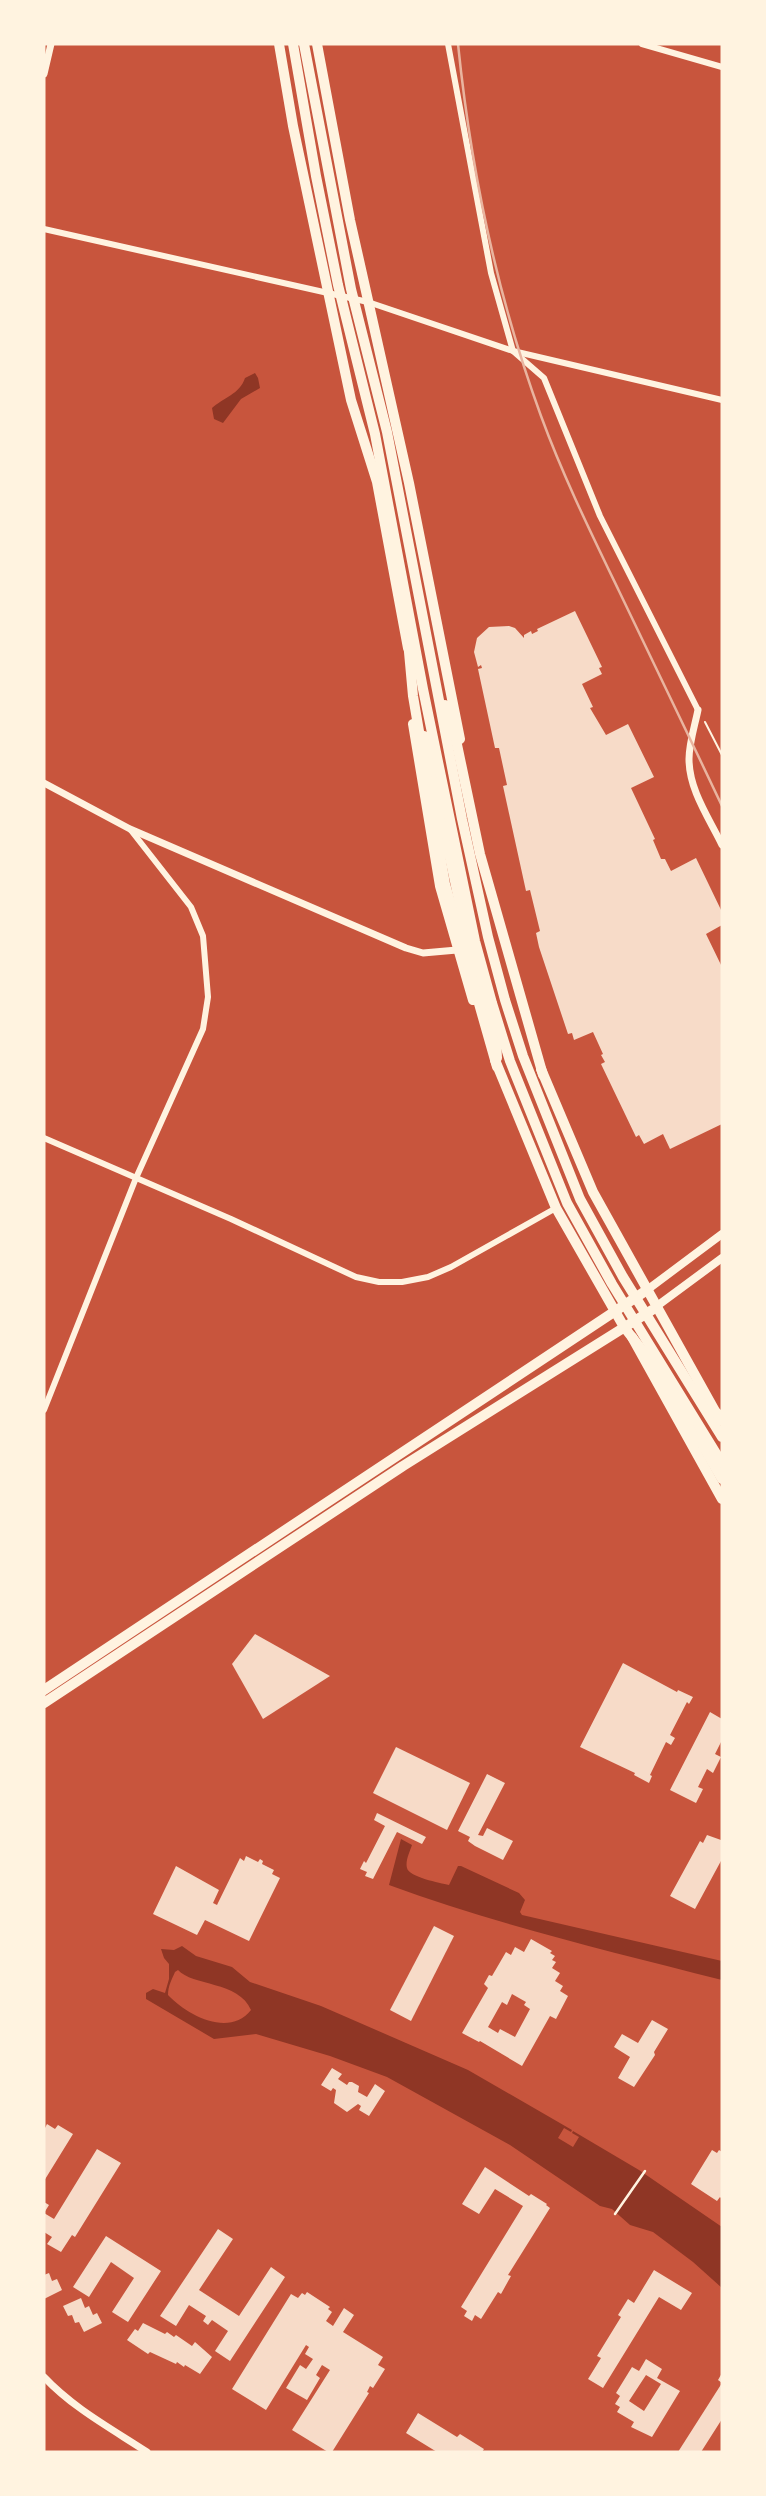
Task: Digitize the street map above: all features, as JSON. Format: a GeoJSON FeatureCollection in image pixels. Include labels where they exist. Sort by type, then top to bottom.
{"type":"FeatureCollection","features":[{"type":"Feature","properties":{"kind":"main road"},"geometry":{"type":"LineString","coordinates":[[279,44],[293,127],[351,400],[377,482],[444,838],[471,961],[496,1039],[497,1067]]}},
{"type":"Feature","properties":{"kind":"main road"},"geometry":{"type":"LineString","coordinates":[[293,44],[338,285],[375,434],[475,941],[510,1061],[567,1203],[612,1284],[722,1463]]}},
{"type":"Feature","properties":{"kind":"main road"},"geometry":{"type":"LineString","coordinates":[[304,44],[351,289],[387,432],[488,937],[523,1056],[580,1199],[623,1277],[722,1437]]}},
{"type":"Feature","properties":{"kind":"main road"},"geometry":{"type":"LineString","coordinates":[[317,44],[339,168],[409,483],[505,956],[543,1075],[593,1192],[720,1419]]}},
{"type":"Feature","properties":{"kind":"main road"},"geometry":{"type":"LineString","coordinates":[[403,584],[413,696],[445,884],[497,1067]]}},
{"type":"Feature","properties":{"kind":"main road"},"geometry":{"type":"LineString","coordinates":[[434,675],[455,735],[480,854],[543,1075]]}},
{"type":"Feature","properties":{"kind":"main road"},"geometry":{"type":"LineString","coordinates":[[416,692],[412,718],[440,886],[457,950],[497,1067],[556,1208],[624,1327],[661,1374],[722,1479]]}},
{"type":"Feature","properties":{"kind":"main road"},"geometry":{"type":"LineString","coordinates":[[44,1689],[647,1290],[722,1234]]}},
{"type":"Feature","properties":{"kind":"main road"},"geometry":{"type":"LineString","coordinates":[[44,1703],[403,1466],[657,1306],[722,1258]]}},
{"type":"Feature","properties":{"kind":"main road"},"geometry":{"type":"LineString","coordinates":[[632,1337],[722,1499]]}},
{"type":"Feature","properties":{"kind":"street"},"geometry":{"type":"LineString","coordinates":[[44,74],[51,44]]}},
{"type":"Feature","properties":{"kind":"street"},"geometry":{"type":"LineString","coordinates":[[448,44],[491,273],[513,351],[544,378],[600,516],[698,710],[689,757],[691,779],[722,845]]}},
{"type":"Feature","properties":{"kind":"street"},"geometry":{"type":"LineString","coordinates":[[642,44],[722,67]]}},
{"type":"Feature","properties":{"kind":"street"},"geometry":{"type":"LineString","coordinates":[[44,229],[330,293],[513,351],[722,400]]}},
{"type":"Feature","properties":{"kind":"street"},"geometry":{"type":"LineString","coordinates":[[44,783],[130,830],[406,948],[424,953],[457,950]]}},
{"type":"Feature","properties":{"kind":"street"},"geometry":{"type":"LineString","coordinates":[[44,1410],[136,1178],[203,1029],[208,997],[203,936],[191,907],[130,830]]}},
{"type":"Feature","properties":{"kind":"street"},"geometry":{"type":"LineString","coordinates":[[44,1138],[243,1224],[356,1277],[379,1282],[402,1282],[428,1277],[451,1267],[556,1208]]}},
{"type":"Feature","properties":{"kind":"street"},"geometry":{"type":"LineString","coordinates":[[44,2377],[54,2388],[95,2419],[147,2452]]}},
{"type":"Feature","properties":{"kind":"lane"},"geometry":{"type":"LineString","coordinates":[[615,2214],[645,2171]]}},
{"type":"Feature","properties":{"kind":"path"},"geometry":{"type":"LineString","coordinates":[[698,710],[722,755]]}},
{"type":"Feature","properties":{"kind":"shaded area"},"geometry":{"type":"Polygon","coordinates":[[[255,373],[260,388],[241,399],[223,423],[214,419],[212,408],[235,392],[245,378],[255,373]]]}},
{"type":"Feature","properties":{"kind":"shaded area"},"geometry":{"type":"Polygon","coordinates":[[[401,1839],[412,1845],[407,1868],[419,1877],[449,1885],[458,1866],[461,1866],[519,1893],[525,1900],[520,1912],[522,1915],[722,1961],[722,1980],[512,1925],[389,1885],[401,1839]]]}},
{"type":"Feature","properties":{"kind":"shaded area"},"geometry":{"type":"Polygon","coordinates":[[[182,1946],[196,1956],[232,1967],[250,1982],[321,2006],[468,2070],[572,2130],[571,2132],[564,2128],[558,2138],[573,2147],[579,2137],[572,2133],[573,2131],[639,2170],[722,2227],[722,2288],[653,2232],[630,2225],[612,2209],[600,2206],[510,2145],[387,2077],[330,2056],[256,2034],[214,2039],[146,1999],[146,1993],[153,1989],[165,1993],[169,1964],[161,1949],[174,1950],[182,1946]],[[178,1970],[175,1972],[168,1995],[197,2016],[220,2023],[231,2022],[242,2018],[251,2010],[236,1994],[178,1970]]]}},
{"type":"Feature","properties":{"kind":"building"},"geometry":{"type":"Polygon","coordinates":[[[575,611],[602,667],[599,668],[602,674],[582,684],[593,707],[590,708],[606,735],[628,724],[654,777],[631,788],[655,839],[653,840],[661,859],[665,859],[671,871],[696,858],[722,912],[722,925],[706,934],[722,967],[722,1124],[670,1149],[663,1134],[644,1144],[639,1135],[636,1137],[601,1064],[605,1062],[601,1055],[603,1054],[593,1032],[574,1040],[572,1033],[568,1034],[539,947],[536,933],[540,931],[530,890],[526,891],[503,786],[507,785],[499,748],[495,748],[478,669],[482,668],[481,665],[478,667],[474,652],[477,638],[489,627],[509,626],[515,628],[524,638],[524,635],[531,631],[532,634],[575,611]]]}},
{"type":"Feature","properties":{"kind":"building"},"geometry":{"type":"Polygon","coordinates":[[[255,1634],[330,1676],[263,1719],[232,1664],[255,1634]]]}},
{"type":"Feature","properties":{"kind":"building"},"geometry":{"type":"Polygon","coordinates":[[[623,1663],[677,1692],[678,1690],[693,1697],[689,1704],[687,1702],[670,1735],[675,1738],[671,1745],[666,1742],[650,1775],[652,1776],[649,1783],[634,1775],[635,1773],[580,1747],[623,1663]]]}},
{"type":"Feature","properties":{"kind":"building"},"geometry":{"type":"Polygon","coordinates":[[[710,1712],[722,1719],[722,1740],[715,1754],[721,1757],[713,1773],[707,1769],[698,1787],[703,1789],[696,1803],[670,1790],[710,1712]]]}},
{"type":"Feature","properties":{"kind":"building"},"geometry":{"type":"Polygon","coordinates":[[[396,1747],[470,1783],[447,1830],[373,1793],[396,1747]]]}},
{"type":"Feature","properties":{"kind":"building"},"geometry":{"type":"Polygon","coordinates":[[[487,1774],[505,1783],[478,1835],[483,1836],[487,1828],[513,1841],[503,1860],[475,1846],[468,1841],[470,1837],[458,1831],[487,1774]]]}},
{"type":"Feature","properties":{"kind":"building"},"geometry":{"type":"Polygon","coordinates":[[[377,1813],[426,1837],[422,1844],[397,1832],[373,1879],[365,1876],[367,1872],[360,1869],[364,1861],[366,1863],[385,1826],[374,1820],[377,1813]]]}},
{"type":"Feature","properties":{"kind":"building"},"geometry":{"type":"Polygon","coordinates":[[[707,1835],[721,1840],[722,1859],[695,1909],[670,1896],[700,1841],[703,1843],[707,1835]]]}},
{"type":"Feature","properties":{"kind":"building"},"geometry":{"type":"Polygon","coordinates":[[[246,1856],[258,1862],[260,1859],[262,1864],[274,1870],[272,1874],[280,1878],[249,1941],[205,1920],[197,1935],[153,1914],[176,1866],[219,1890],[213,1903],[217,1905],[240,1858],[244,1861],[246,1856]]]}},
{"type":"Feature","properties":{"kind":"building"},"geometry":{"type":"Polygon","coordinates":[[[434,1926],[454,1936],[411,2021],[390,2010],[434,1926]]]}},
{"type":"Feature","properties":{"kind":"building"},"geometry":{"type":"Polygon","coordinates":[[[531,1939],[552,1951],[550,1953],[555,1956],[552,1960],[556,1962],[552,1968],[560,1973],[555,1981],[563,1986],[560,1991],[568,1996],[556,2019],[550,2016],[522,2066],[462,2033],[488,1988],[484,1984],[506,1952],[511,1955],[515,1947],[524,1952],[531,1939]],[[512,1994],[507,2005],[502,2002],[488,2027],[498,2033],[500,2029],[515,2037],[530,2009],[524,2005],[526,2002],[512,1994]]]}},
{"type":"Feature","properties":{"kind":"building"},"geometry":{"type":"Polygon","coordinates":[[[652,2020],[668,2029],[634,2087],[618,2078],[630,2057],[614,2047],[622,2034],[638,2043],[652,2020]]]}},
{"type":"Feature","properties":{"kind":"building"},"geometry":{"type":"Polygon","coordinates":[[[332,2068],[342,2074],[338,2079],[347,2085],[352,2082],[359,2086],[358,2092],[367,2097],[375,2084],[385,2091],[369,2116],[359,2110],[361,2106],[358,2104],[347,2112],[334,2103],[336,2090],[333,2088],[331,2091],[321,2085],[332,2068]]]}},
{"type":"Feature","properties":{"kind":"building"},"geometry":{"type":"Polygon","coordinates":[[[47,2124],[55,2129],[58,2125],[73,2134],[44,2181],[44,2130],[47,2124]]]}},
{"type":"Feature","properties":{"kind":"building"},"geometry":{"type":"Polygon","coordinates":[[[97,2149],[121,2163],[75,2237],[72,2235],[61,2252],[47,2244],[52,2237],[44,2232],[44,2213],[54,2219],[97,2149]]]}},
{"type":"Feature","properties":{"kind":"building"},"geometry":{"type":"Polygon","coordinates":[[[712,2150],[722,2152],[722,2199],[720,2197],[717,2201],[691,2184],[712,2150]]]}},
{"type":"Feature","properties":{"kind":"building"},"geometry":{"type":"Polygon","coordinates":[[[485,2167],[550,2208],[508,2275],[511,2276],[501,2294],[498,2292],[481,2319],[475,2315],[472,2321],[464,2316],[467,2311],[461,2307],[523,2206],[495,2189],[479,2214],[462,2204],[485,2167]]]}},
{"type":"Feature","properties":{"kind":"building"},"geometry":{"type":"Polygon","coordinates":[[[218,2229],[233,2239],[199,2290],[239,2316],[271,2267],[285,2277],[230,2361],[215,2351],[228,2331],[212,2320],[208,2325],[203,2321],[206,2316],[189,2305],[176,2326],[160,2316],[218,2229]]]}},
{"type":"Feature","properties":{"kind":"building"},"geometry":{"type":"Polygon","coordinates":[[[106,2236],[161,2271],[128,2322],[112,2312],[134,2278],[111,2262],[89,2297],[73,2287],[106,2236]]]}},
{"type":"Feature","properties":{"kind":"building"},"geometry":{"type":"Polygon","coordinates":[[[654,2270],[692,2293],[681,2310],[659,2297],[603,2388],[588,2379],[601,2358],[597,2356],[621,2317],[618,2315],[628,2299],[634,2303],[654,2270]]]}},
{"type":"Feature","properties":{"kind":"building"},"geometry":{"type":"Polygon","coordinates":[[[49,2273],[52,2281],[57,2279],[62,2290],[44,2299],[44,2275],[49,2273]]]}},
{"type":"Feature","properties":{"kind":"building"},"geometry":{"type":"Polygon","coordinates":[[[307,2292],[330,2307],[328,2309],[332,2312],[326,2321],[333,2326],[344,2308],[354,2315],[343,2332],[383,2357],[378,2365],[385,2369],[373,2388],[370,2386],[367,2392],[369,2393],[332,2452],[292,2430],[330,2370],[322,2365],[316,2375],[320,2378],[307,2400],[286,2388],[300,2365],[306,2369],[313,2359],[305,2354],[309,2347],[306,2345],[266,2410],[232,2389],[291,2294],[298,2298],[307,2292]]]}},
{"type":"Feature","properties":{"kind":"building"},"geometry":{"type":"Polygon","coordinates":[[[81,2298],[85,2308],[89,2306],[93,2315],[97,2313],[102,2323],[84,2332],[79,2322],[75,2323],[72,2315],[68,2316],[63,2306],[81,2298]]]}},
{"type":"Feature","properties":{"kind":"building"},"geometry":{"type":"Polygon","coordinates":[[[143,2323],[165,2334],[167,2332],[174,2337],[176,2335],[192,2346],[195,2342],[212,2357],[200,2374],[185,2365],[184,2367],[150,2352],[148,2354],[127,2340],[143,2323]]]}},
{"type":"Feature","properties":{"kind":"building"},"geometry":{"type":"Polygon","coordinates":[[[646,2359],[662,2369],[657,2378],[680,2391],[652,2437],[631,2427],[634,2422],[617,2412],[620,2407],[615,2404],[620,2396],[616,2393],[632,2367],[639,2371],[646,2359]],[[646,2375],[629,2401],[644,2411],[661,2384],[646,2375]]]}},
{"type":"Feature","properties":{"kind":"building"},"geometry":{"type":"Polygon","coordinates":[[[722,2383],[722,2419],[701,2452],[678,2452],[722,2383]]]}},
{"type":"Feature","properties":{"kind":"building"},"geometry":{"type":"Polygon","coordinates":[[[418,2413],[457,2437],[460,2434],[484,2449],[482,2452],[437,2452],[406,2433],[418,2413]]]}},
{"type":"Feature","properties":{"kind":"railway"},"geometry":{"type":"LineString","coordinates":[[458,44],[478,186],[499,279],[525,371],[559,461],[588,526],[722,806]]}}]}
